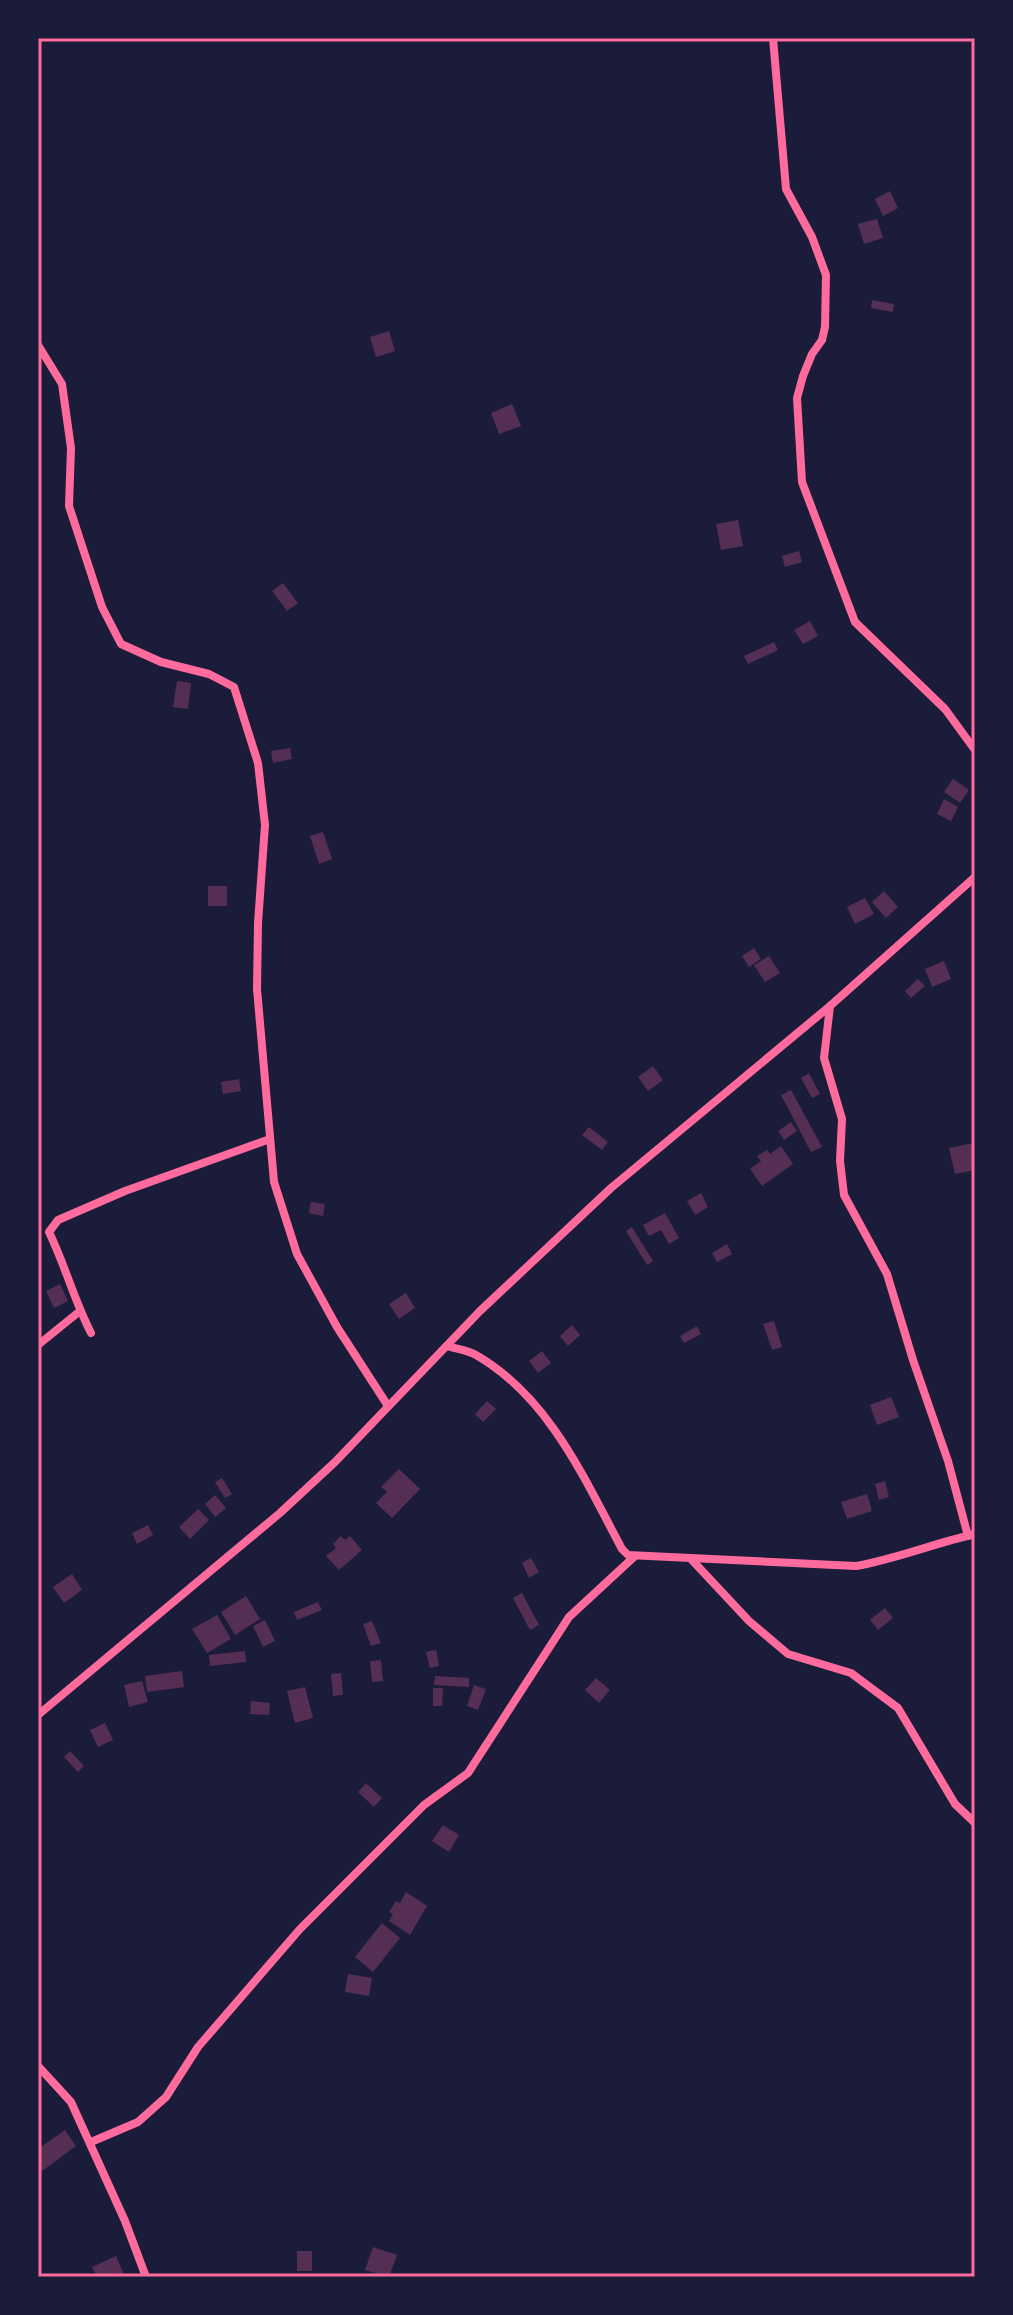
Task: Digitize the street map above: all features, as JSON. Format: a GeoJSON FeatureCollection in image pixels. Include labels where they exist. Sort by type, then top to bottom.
{"type":"FeatureCollection","features":[{"type":"Feature","properties":{"kind":"street"},"geometry":{"type":"LineString","coordinates":[[773,38],[786,189],[812,237],[826,275],[822,340],[812,354],[797,398],[802,482],[855,622],[945,709],[975,750]]}},
{"type":"Feature","properties":{"kind":"street"},"geometry":{"type":"LineString","coordinates":[[38,345],[62,384],[71,448],[69,506],[102,607],[121,644],[161,662],[209,674],[234,687],[258,763],[265,825],[257,989],[274,1182],[297,1254],[337,1327],[388,1406]]}},
{"type":"Feature","properties":{"kind":"street"},"geometry":{"type":"LineString","coordinates":[[38,1715],[280,1513],[536,1256],[611,1188],[830,1006],[975,877]]}},
{"type":"Feature","properties":{"kind":"street"},"geometry":{"type":"LineString","coordinates":[[447,1346],[474,1354],[527,1394],[546,1417],[594,1493],[628,1555],[856,1566],[972,1535],[887,1274],[844,1195],[840,1161],[842,1119],[824,1058],[830,1006]]}},
{"type":"Feature","properties":{"kind":"street"},"geometry":{"type":"LineString","coordinates":[[91,1333],[80,1311],[65,1264],[49,1232],[58,1220],[212,1158],[270,1139]]}},
{"type":"Feature","properties":{"kind":"street"},"geometry":{"type":"LineString","coordinates":[[38,1345],[80,1311]]}},
{"type":"Feature","properties":{"kind":"street"},"geometry":{"type":"LineString","coordinates":[[91,2142],[138,2122],[166,2097],[198,2047],[300,1929],[424,1805],[468,1773],[569,1617],[635,1556]]}},
{"type":"Feature","properties":{"kind":"street"},"geometry":{"type":"LineString","coordinates":[[691,1558],[749,1621],[788,1654],[851,1673],[898,1708],[955,1804],[975,1823]]}},
{"type":"Feature","properties":{"kind":"street"},"geometry":{"type":"LineString","coordinates":[[38,2066],[71,2102],[91,2142],[146,2277]]}},
{"type":"Feature","properties":{"kind":"building"},"geometry":{"type":"Polygon","coordinates":[[[890,191],[898,208],[883,216],[875,199],[890,191]]]}},
{"type":"Feature","properties":{"kind":"building"},"geometry":{"type":"Polygon","coordinates":[[[877,219],[883,238],[864,244],[858,224],[877,219]]]}},
{"type":"Feature","properties":{"kind":"building"},"geometry":{"type":"Polygon","coordinates":[[[872,300],[894,304],[893,312],[871,308],[872,300]]]}},
{"type":"Feature","properties":{"kind":"building"},"geometry":{"type":"Polygon","coordinates":[[[389,331],[395,351],[376,357],[370,337],[389,331]]]}},
{"type":"Feature","properties":{"kind":"building"},"geometry":{"type":"Polygon","coordinates":[[[512,404],[521,426],[499,434],[491,413],[512,404]]]}},
{"type":"Feature","properties":{"kind":"building"},"geometry":{"type":"Polygon","coordinates":[[[738,520],[743,546],[721,550],[716,524],[738,520]]]}},
{"type":"Feature","properties":{"kind":"building"},"geometry":{"type":"Polygon","coordinates":[[[799,551],[802,562],[785,567],[782,556],[799,551]]]}},
{"type":"Feature","properties":{"kind":"building"},"geometry":{"type":"Polygon","coordinates":[[[283,583],[298,603],[287,611],[272,591],[283,583]]]}},
{"type":"Feature","properties":{"kind":"building"},"geometry":{"type":"Polygon","coordinates":[[[810,621],[818,636],[803,644],[794,630],[810,621]]]}},
{"type":"Feature","properties":{"kind":"building"},"geometry":{"type":"Polygon","coordinates":[[[774,642],[778,650],[748,664],[744,656],[774,642]]]}},
{"type":"Feature","properties":{"kind":"building"},"geometry":{"type":"Polygon","coordinates":[[[177,681],[191,683],[188,709],[173,707],[177,681]]]}},
{"type":"Feature","properties":{"kind":"building"},"geometry":{"type":"Polygon","coordinates":[[[290,748],[292,759],[273,763],[271,751],[290,748]]]}},
{"type":"Feature","properties":{"kind":"building"},"geometry":{"type":"Polygon","coordinates":[[[953,779],[969,790],[960,803],[944,792],[953,779]]]}},
{"type":"Feature","properties":{"kind":"building"},"geometry":{"type":"Polygon","coordinates":[[[944,799],[958,807],[951,821],[937,814],[944,799]]]}},
{"type":"Feature","properties":{"kind":"building"},"geometry":{"type":"Polygon","coordinates":[[[323,832],[332,859],[319,864],[310,836],[323,832]]]}},
{"type":"Feature","properties":{"kind":"building"},"geometry":{"type":"Polygon","coordinates":[[[208,886],[227,886],[227,906],[208,906],[208,886]]]}},
{"type":"Feature","properties":{"kind":"building"},"geometry":{"type":"Polygon","coordinates":[[[884,891],[898,907],[886,918],[872,902],[884,891]]]}},
{"type":"Feature","properties":{"kind":"building"},"geometry":{"type":"Polygon","coordinates":[[[865,898],[874,914],[855,924],[847,907],[865,898]]]}},
{"type":"Feature","properties":{"kind":"building"},"geometry":{"type":"Polygon","coordinates":[[[754,948],[761,959],[749,967],[742,956],[754,948]]]}},
{"type":"Feature","properties":{"kind":"building"},"geometry":{"type":"Polygon","coordinates":[[[769,956],[780,973],[765,982],[754,965],[769,956]]]}},
{"type":"Feature","properties":{"kind":"building"},"geometry":{"type":"Polygon","coordinates":[[[944,961],[951,979],[932,987],[925,969],[944,961]]]}},
{"type":"Feature","properties":{"kind":"building"},"geometry":{"type":"Polygon","coordinates":[[[918,979],[925,986],[911,998],[905,991],[918,979]]]}},
{"type":"Feature","properties":{"kind":"building"},"geometry":{"type":"Polygon","coordinates":[[[653,1066],[663,1080],[648,1091],[638,1077],[653,1066]]]}},
{"type":"Feature","properties":{"kind":"building"},"geometry":{"type":"Polygon","coordinates":[[[809,1073],[820,1094],[812,1098],[801,1078],[809,1073]]]}},
{"type":"Feature","properties":{"kind":"building"},"geometry":{"type":"Polygon","coordinates":[[[239,1079],[241,1091],[223,1094],[221,1082],[239,1079]]]}},
{"type":"Feature","properties":{"kind":"building"},"geometry":{"type":"Polygon","coordinates":[[[791,1090],[822,1147],[811,1152],[781,1095],[791,1090]]]}},
{"type":"Feature","properties":{"kind":"building"},"geometry":{"type":"Polygon","coordinates":[[[791,1122],[797,1131],[784,1140],[778,1131],[791,1122]]]}},
{"type":"Feature","properties":{"kind":"building"},"geometry":{"type":"Polygon","coordinates":[[[589,1127],[608,1142],[602,1150],[582,1135],[589,1127]]]}},
{"type":"Feature","properties":{"kind":"building"},"geometry":{"type":"Polygon","coordinates":[[[973,1143],[975,1170],[955,1174],[949,1148],[973,1143]]]}},
{"type":"Feature","properties":{"kind":"building"},"geometry":{"type":"Polygon","coordinates":[[[781,1146],[793,1164],[762,1186],[750,1169],[761,1161],[757,1156],[767,1150],[770,1154],[781,1146]]]}},
{"type":"Feature","properties":{"kind":"building"},"geometry":{"type":"Polygon","coordinates":[[[701,1193],[708,1207],[695,1215],[687,1201],[701,1193]]]}},
{"type":"Feature","properties":{"kind":"building"},"geometry":{"type":"Polygon","coordinates":[[[311,1202],[325,1204],[323,1216],[309,1213],[311,1202]]]}},
{"type":"Feature","properties":{"kind":"building"},"geometry":{"type":"Polygon","coordinates":[[[665,1213],[679,1238],[669,1244],[661,1230],[649,1236],[643,1225],[665,1213]]]}},
{"type":"Feature","properties":{"kind":"building"},"geometry":{"type":"Polygon","coordinates":[[[632,1227],[653,1261],[647,1265],[626,1231],[632,1227]]]}},
{"type":"Feature","properties":{"kind":"building"},"geometry":{"type":"Polygon","coordinates":[[[727,1244],[732,1254],[717,1262],[712,1253],[727,1244]]]}},
{"type":"Feature","properties":{"kind":"building"},"geometry":{"type":"Polygon","coordinates":[[[60,1284],[68,1301],[54,1308],[46,1291],[60,1284]]]}},
{"type":"Feature","properties":{"kind":"building"},"geometry":{"type":"Polygon","coordinates":[[[406,1293],[415,1308],[399,1319],[389,1304],[406,1293]]]}},
{"type":"Feature","properties":{"kind":"building"},"geometry":{"type":"Polygon","coordinates":[[[774,1321],[782,1347],[772,1350],[763,1324],[774,1321]]]}},
{"type":"Feature","properties":{"kind":"building"},"geometry":{"type":"Polygon","coordinates":[[[572,1325],[580,1335],[568,1346],[560,1336],[572,1325]]]}},
{"type":"Feature","properties":{"kind":"building"},"geometry":{"type":"Polygon","coordinates":[[[697,1326],[701,1334],[684,1343],[680,1336],[697,1326]]]}},
{"type":"Feature","properties":{"kind":"building"},"geometry":{"type":"Polygon","coordinates":[[[542,1351],[551,1363],[538,1373],[529,1361],[542,1351]]]}},
{"type":"Feature","properties":{"kind":"building"},"geometry":{"type":"Polygon","coordinates":[[[891,1397],[899,1417],[877,1425],[870,1405],[891,1397]]]}},
{"type":"Feature","properties":{"kind":"building"},"geometry":{"type":"Polygon","coordinates":[[[487,1401],[496,1409],[483,1422],[475,1414],[487,1401]]]}},
{"type":"Feature","properties":{"kind":"building"},"geometry":{"type":"Polygon","coordinates":[[[399,1469],[420,1489],[392,1518],[376,1503],[387,1492],[381,1487],[399,1469]]]}},
{"type":"Feature","properties":{"kind":"building"},"geometry":{"type":"Polygon","coordinates":[[[222,1478],[232,1494],[225,1498],[215,1482],[222,1478]]]}},
{"type":"Feature","properties":{"kind":"building"},"geometry":{"type":"Polygon","coordinates":[[[885,1481],[889,1497],[879,1500],[875,1484],[885,1481]]]}},
{"type":"Feature","properties":{"kind":"building"},"geometry":{"type":"Polygon","coordinates":[[[867,1494],[872,1511],[847,1519],[841,1502],[867,1494]]]}},
{"type":"Feature","properties":{"kind":"building"},"geometry":{"type":"Polygon","coordinates":[[[215,1495],[226,1508],[215,1517],[205,1504],[215,1495]]]}},
{"type":"Feature","properties":{"kind":"building"},"geometry":{"type":"Polygon","coordinates":[[[198,1509],[209,1520],[190,1539],[179,1527],[198,1509]]]}},
{"type":"Feature","properties":{"kind":"building"},"geometry":{"type":"Polygon","coordinates":[[[148,1525],[153,1535],[137,1544],[132,1533],[148,1525]]]}},
{"type":"Feature","properties":{"kind":"building"},"geometry":{"type":"Polygon","coordinates":[[[341,1536],[345,1540],[350,1536],[362,1550],[339,1570],[326,1556],[336,1548],[333,1544],[341,1536]]]}},
{"type":"Feature","properties":{"kind":"building"},"geometry":{"type":"Polygon","coordinates":[[[531,1558],[539,1572],[529,1578],[522,1563],[531,1558]]]}},
{"type":"Feature","properties":{"kind":"building"},"geometry":{"type":"Polygon","coordinates":[[[72,1574],[82,1590],[64,1603],[53,1587],[72,1574]]]}},
{"type":"Feature","properties":{"kind":"building"},"geometry":{"type":"Polygon","coordinates":[[[522,1593],[539,1625],[530,1630],[513,1598],[522,1593]]]}},
{"type":"Feature","properties":{"kind":"building"},"geometry":{"type":"Polygon","coordinates":[[[246,1596],[260,1619],[235,1635],[221,1612],[246,1596]]]}},
{"type":"Feature","properties":{"kind":"building"},"geometry":{"type":"Polygon","coordinates":[[[318,1602],[322,1610],[297,1620],[294,1612],[318,1602]]]}},
{"type":"Feature","properties":{"kind":"building"},"geometry":{"type":"Polygon","coordinates":[[[885,1608],[893,1618],[878,1630],[870,1620],[885,1608]]]}},
{"type":"Feature","properties":{"kind":"building"},"geometry":{"type":"Polygon","coordinates":[[[217,1615],[231,1639],[207,1653],[192,1629],[217,1615]]]}},
{"type":"Feature","properties":{"kind":"building"},"geometry":{"type":"Polygon","coordinates":[[[265,1620],[275,1641],[263,1647],[253,1626],[265,1620]]]}},
{"type":"Feature","properties":{"kind":"building"},"geometry":{"type":"Polygon","coordinates":[[[372,1621],[381,1643],[371,1646],[363,1624],[372,1621]]]}},
{"type":"Feature","properties":{"kind":"building"},"geometry":{"type":"Polygon","coordinates":[[[436,1650],[439,1666],[430,1668],[426,1652],[436,1650]]]}},
{"type":"Feature","properties":{"kind":"building"},"geometry":{"type":"Polygon","coordinates":[[[245,1651],[246,1662],[210,1666],[209,1655],[245,1651]]]}},
{"type":"Feature","properties":{"kind":"building"},"geometry":{"type":"Polygon","coordinates":[[[381,1660],[383,1681],[372,1682],[370,1661],[381,1660]]]}},
{"type":"Feature","properties":{"kind":"building"},"geometry":{"type":"Polygon","coordinates":[[[182,1671],[184,1687],[147,1692],[145,1676],[182,1671]]]}},
{"type":"Feature","properties":{"kind":"building"},"geometry":{"type":"Polygon","coordinates":[[[341,1673],[343,1695],[333,1696],[331,1674],[341,1673]]]}},
{"type":"Feature","properties":{"kind":"building"},"geometry":{"type":"Polygon","coordinates":[[[435,1676],[469,1678],[469,1687],[434,1685],[435,1676]]]}},
{"type":"Feature","properties":{"kind":"building"},"geometry":{"type":"Polygon","coordinates":[[[596,1678],[610,1690],[599,1703],[585,1690],[596,1678]]]}},
{"type":"Feature","properties":{"kind":"building"},"geometry":{"type":"Polygon","coordinates":[[[142,1681],[148,1702],[129,1707],[124,1685],[142,1681]]]}},
{"type":"Feature","properties":{"kind":"building"},"geometry":{"type":"Polygon","coordinates":[[[474,1685],[486,1689],[478,1710],[467,1706],[474,1685]]]}},
{"type":"Feature","properties":{"kind":"building"},"geometry":{"type":"Polygon","coordinates":[[[305,1687],[313,1718],[295,1723],[287,1691],[305,1687]]]}},
{"type":"Feature","properties":{"kind":"building"},"geometry":{"type":"Polygon","coordinates":[[[433,1688],[443,1688],[442,1706],[433,1706],[433,1688]]]}},
{"type":"Feature","properties":{"kind":"building"},"geometry":{"type":"Polygon","coordinates":[[[251,1701],[270,1703],[269,1715],[250,1714],[251,1701]]]}},
{"type":"Feature","properties":{"kind":"building"},"geometry":{"type":"Polygon","coordinates":[[[105,1723],[113,1740],[98,1747],[90,1730],[105,1723]]]}},
{"type":"Feature","properties":{"kind":"building"},"geometry":{"type":"Polygon","coordinates":[[[70,1751],[84,1766],[78,1772],[64,1757],[70,1751]]]}},
{"type":"Feature","properties":{"kind":"building"},"geometry":{"type":"Polygon","coordinates":[[[366,1783],[382,1798],[374,1807],[358,1792],[366,1783]]]}},
{"type":"Feature","properties":{"kind":"building"},"geometry":{"type":"Polygon","coordinates":[[[443,1825],[459,1835],[449,1852],[432,1841],[443,1825]]]}},
{"type":"Feature","properties":{"kind":"building"},"geometry":{"type":"Polygon","coordinates":[[[406,1892],[427,1906],[410,1935],[389,1921],[393,1914],[389,1912],[396,1901],[400,1903],[406,1892]]]}},
{"type":"Feature","properties":{"kind":"building"},"geometry":{"type":"Polygon","coordinates":[[[382,1923],[400,1938],[373,1972],[355,1957],[382,1923]]]}},
{"type":"Feature","properties":{"kind":"building"},"geometry":{"type":"Polygon","coordinates":[[[348,1974],[372,1978],[369,1996],[345,1992],[348,1974]]]}},
{"type":"Feature","properties":{"kind":"building"},"geometry":{"type":"Polygon","coordinates":[[[65,2130],[76,2146],[38,2174],[38,2149],[65,2130]]]}},
{"type":"Feature","properties":{"kind":"building"},"geometry":{"type":"Polygon","coordinates":[[[373,2247],[397,2255],[389,2277],[365,2270],[373,2247]]]}},
{"type":"Feature","properties":{"kind":"building"},"geometry":{"type":"Polygon","coordinates":[[[297,2251],[312,2251],[312,2271],[297,2271],[297,2251]]]}},
{"type":"Feature","properties":{"kind":"building"},"geometry":{"type":"Polygon","coordinates":[[[116,2256],[125,2277],[97,2277],[92,2267],[116,2256]]]}}]}
